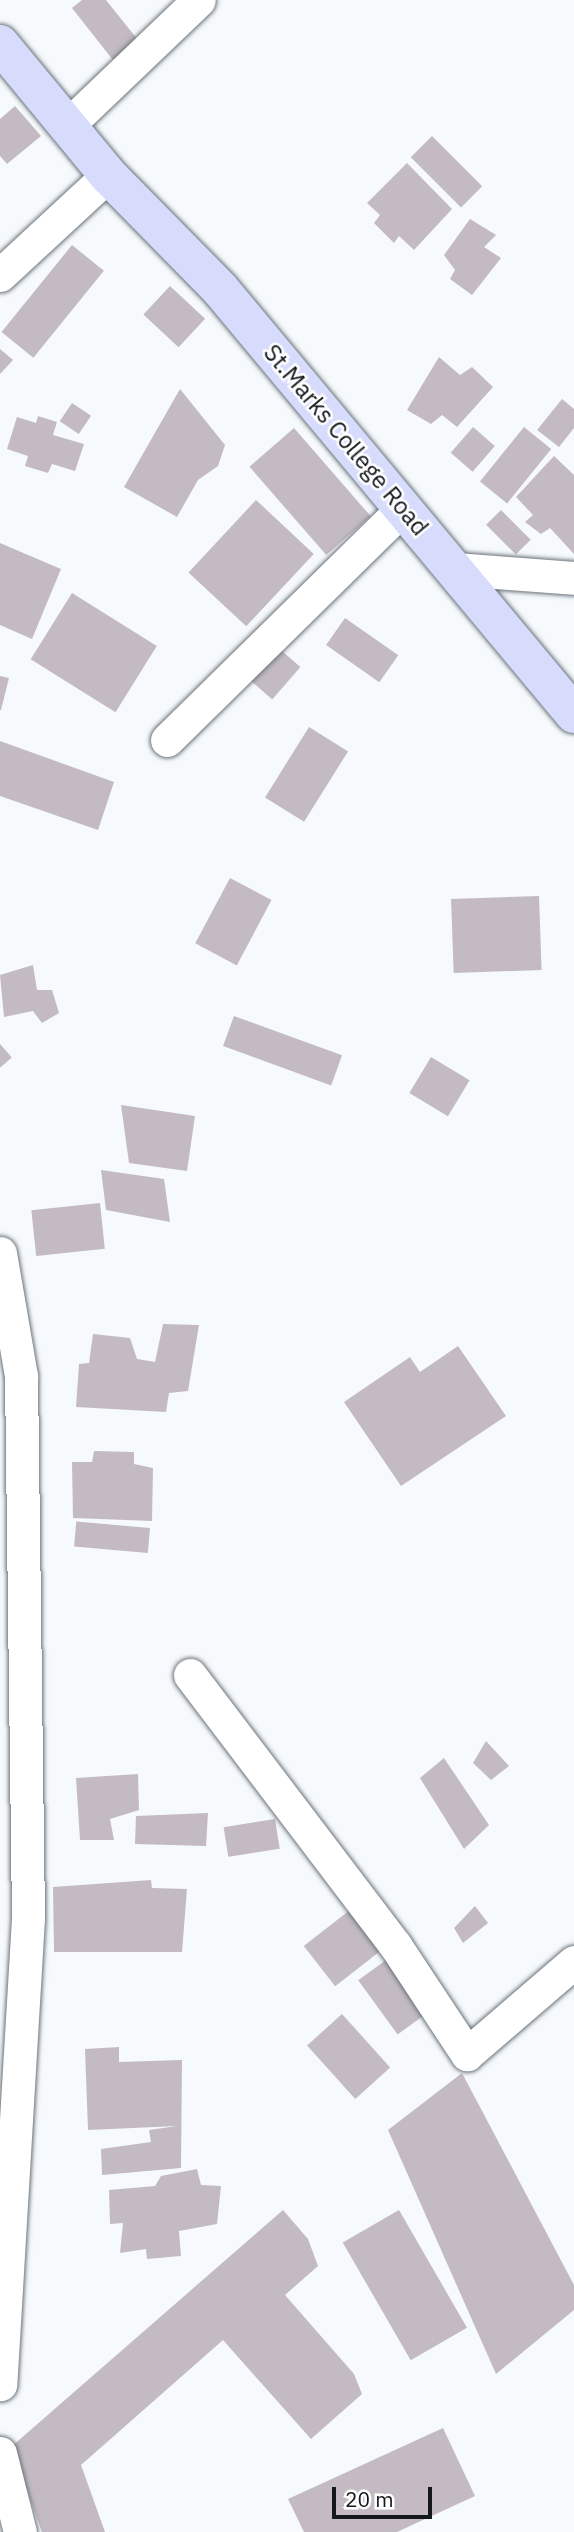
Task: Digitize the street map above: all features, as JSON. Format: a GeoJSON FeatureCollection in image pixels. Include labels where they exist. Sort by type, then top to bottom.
{"type":"FeatureCollection","features":[{"type":"Feature","properties":{"kind":"main road","name":"St.Marks College Road"},"geometry":{"type":"LineString","coordinates":[[0,44],[108,175],[219,289],[574,713]]}},
{"type":"Feature","properties":{"kind":"street"},"geometry":{"type":"LineString","coordinates":[[67,126],[199,0]]}},
{"type":"Feature","properties":{"kind":"street"},"geometry":{"type":"LineString","coordinates":[[0,275],[108,175]]}},
{"type":"Feature","properties":{"kind":"street"},"geometry":{"type":"LineString","coordinates":[[167,740],[403,508]]}},
{"type":"Feature","properties":{"kind":"street"},"geometry":{"type":"LineString","coordinates":[[455,569],[574,578]]}},
{"type":"Feature","properties":{"kind":"street"},"geometry":{"type":"LineString","coordinates":[[0,1254],[22,1376],[28,1918],[5,2219],[0,2384]]}},
{"type":"Feature","properties":{"kind":"street"},"geometry":{"type":"LineString","coordinates":[[190,1675],[395,1945],[467,2054],[574,1962]]}},
{"type":"Feature","properties":{"kind":"street"},"geometry":{"type":"LineString","coordinates":[[0,2453],[20,2532]]}},
{"type":"Feature","properties":{"kind":"building"},"geometry":{"type":"Polygon","coordinates":[[[82,0],[106,0],[138,40],[113,60],[72,8],[82,0]]]}},
{"type":"Feature","properties":{"kind":"building"},"geometry":{"type":"Polygon","coordinates":[[[15,106],[41,136],[7,164],[0,156],[0,119],[15,106]]]}},
{"type":"Feature","properties":{"kind":"building"},"geometry":{"type":"Polygon","coordinates":[[[432,136],[482,186],[461,207],[411,157],[432,136]]]}},
{"type":"Feature","properties":{"kind":"building"},"geometry":{"type":"Polygon","coordinates":[[[407,163],[452,209],[414,250],[399,236],[394,243],[374,223],[380,215],[367,203],[407,163]]]}},
{"type":"Feature","properties":{"kind":"building"},"geometry":{"type":"Polygon","coordinates":[[[470,219],[496,235],[484,247],[501,258],[472,295],[450,279],[455,270],[444,255],[470,219]]]}},
{"type":"Feature","properties":{"kind":"building"},"geometry":{"type":"Polygon","coordinates":[[[72,245],[104,271],[33,358],[2,332],[72,245]]]}},
{"type":"Feature","properties":{"kind":"building"},"geometry":{"type":"Polygon","coordinates":[[[170,286],[205,319],[179,347],[143,315],[170,286]]]}},
{"type":"Feature","properties":{"kind":"building"},"geometry":{"type":"Polygon","coordinates":[[[0,349],[13,360],[0,374],[0,349]]]}},
{"type":"Feature","properties":{"kind":"building"},"geometry":{"type":"Polygon","coordinates":[[[439,357],[460,375],[472,367],[493,387],[457,427],[442,415],[431,424],[407,410],[439,357]]]}},
{"type":"Feature","properties":{"kind":"building"},"geometry":{"type":"Polygon","coordinates":[[[180,389],[225,445],[218,466],[198,480],[177,517],[124,487],[180,389]]]}},
{"type":"Feature","properties":{"kind":"building"},"geometry":{"type":"Polygon","coordinates":[[[562,399],[574,409],[574,428],[559,447],[537,430],[562,399]]]}},
{"type":"Feature","properties":{"kind":"building"},"geometry":{"type":"Polygon","coordinates":[[[72,403],[91,416],[79,434],[60,421],[72,403]]]}},
{"type":"Feature","properties":{"kind":"building"},"geometry":{"type":"Polygon","coordinates":[[[38,416],[57,422],[53,435],[84,444],[75,471],[52,464],[48,473],[25,466],[28,456],[7,449],[17,417],[36,423],[38,416]]]}},
{"type":"Feature","properties":{"kind":"building"},"geometry":{"type":"Polygon","coordinates":[[[473,427],[495,446],[473,472],[451,453],[473,427]]]}},
{"type":"Feature","properties":{"kind":"building"},"geometry":{"type":"Polygon","coordinates":[[[524,427],[551,449],[507,503],[480,481],[524,427]]]}},
{"type":"Feature","properties":{"kind":"building"},"geometry":{"type":"Polygon","coordinates":[[[294,428],[371,516],[326,555],[249,467],[294,428]]]}},
{"type":"Feature","properties":{"kind":"building"},"geometry":{"type":"Polygon","coordinates":[[[554,456],[574,475],[574,554],[550,528],[541,534],[525,522],[533,515],[516,497],[554,456]]]}},
{"type":"Feature","properties":{"kind":"building"},"geometry":{"type":"Polygon","coordinates":[[[256,500],[314,554],[246,626],[188,572],[256,500]]]}},
{"type":"Feature","properties":{"kind":"building"},"geometry":{"type":"Polygon","coordinates":[[[501,510],[531,540],[516,555],[486,525],[501,510]]]}},
{"type":"Feature","properties":{"kind":"building"},"geometry":{"type":"Polygon","coordinates":[[[0,543],[61,569],[32,639],[0,625],[0,543]]]}},
{"type":"Feature","properties":{"kind":"building"},"geometry":{"type":"Polygon","coordinates":[[[72,593],[157,646],[115,712],[31,659],[72,593]]]}},
{"type":"Feature","properties":{"kind":"building"},"geometry":{"type":"Polygon","coordinates":[[[345,618],[398,655],[379,682],[326,645],[345,618]]]}},
{"type":"Feature","properties":{"kind":"building"},"geometry":{"type":"Polygon","coordinates":[[[274,644],[300,667],[272,699],[246,676],[274,644]]]}},
{"type":"Feature","properties":{"kind":"building"},"geometry":{"type":"Polygon","coordinates":[[[0,676],[9,678],[1,710],[0,710],[0,676]]]}},
{"type":"Feature","properties":{"kind":"building"},"geometry":{"type":"Polygon","coordinates":[[[309,727],[348,751],[304,822],[265,797],[309,727]]]}},
{"type":"Feature","properties":{"kind":"building"},"geometry":{"type":"Polygon","coordinates":[[[0,741],[114,782],[98,830],[0,796],[0,741]]]}},
{"type":"Feature","properties":{"kind":"building"},"geometry":{"type":"Polygon","coordinates":[[[230,878],[271,900],[237,965],[195,943],[230,878]]]}},
{"type":"Feature","properties":{"kind":"building"},"geometry":{"type":"Polygon","coordinates":[[[539,896],[542,970],[454,973],[451,899],[539,896]]]}},
{"type":"Feature","properties":{"kind":"building"},"geometry":{"type":"Polygon","coordinates":[[[33,965],[37,990],[52,990],[59,1013],[42,1023],[33,1011],[4,1017],[0,975],[33,965]]]}},
{"type":"Feature","properties":{"kind":"building"},"geometry":{"type":"Polygon","coordinates":[[[234,1016],[342,1055],[331,1085],[223,1046],[234,1016]]]}},
{"type":"Feature","properties":{"kind":"building"},"geometry":{"type":"Polygon","coordinates":[[[0,1044],[12,1058],[0,1068],[0,1044]]]}},
{"type":"Feature","properties":{"kind":"building"},"geometry":{"type":"Polygon","coordinates":[[[431,1057],[470,1080],[448,1116],[409,1093],[431,1057]]]}},
{"type":"Feature","properties":{"kind":"building"},"geometry":{"type":"Polygon","coordinates":[[[121,1105],[195,1116],[187,1171],[129,1163],[121,1105]]]}},
{"type":"Feature","properties":{"kind":"building"},"geometry":{"type":"Polygon","coordinates":[[[101,1170],[164,1179],[170,1222],[106,1210],[101,1170]]]}},
{"type":"Feature","properties":{"kind":"building"},"geometry":{"type":"Polygon","coordinates":[[[100,1203],[105,1249],[36,1256],[31,1210],[100,1203]]]}},
{"type":"Feature","properties":{"kind":"building"},"geometry":{"type":"Polygon","coordinates":[[[163,1324],[199,1325],[188,1391],[169,1393],[166,1412],[76,1407],[79,1364],[89,1363],[93,1334],[130,1338],[137,1359],[155,1362],[163,1324]]]}},
{"type":"Feature","properties":{"kind":"building"},"geometry":{"type":"Polygon","coordinates":[[[458,1346],[506,1416],[401,1486],[344,1402],[410,1357],[420,1372],[458,1346]]]}},
{"type":"Feature","properties":{"kind":"building"},"geometry":{"type":"Polygon","coordinates":[[[94,1451],[134,1452],[134,1464],[153,1468],[152,1521],[73,1518],[72,1462],[92,1462],[94,1451]]]}},
{"type":"Feature","properties":{"kind":"building"},"geometry":{"type":"Polygon","coordinates":[[[76,1522],[150,1528],[148,1553],[74,1546],[76,1522]]]}},
{"type":"Feature","properties":{"kind":"building"},"geometry":{"type":"Polygon","coordinates":[[[486,1741],[509,1766],[491,1780],[473,1763],[486,1741]]]}},
{"type":"Feature","properties":{"kind":"building"},"geometry":{"type":"Polygon","coordinates":[[[444,1758],[489,1825],[464,1849],[420,1778],[444,1758]]]}},
{"type":"Feature","properties":{"kind":"building"},"geometry":{"type":"Polygon","coordinates":[[[138,1774],[139,1810],[110,1819],[114,1840],[80,1840],[76,1778],[138,1774]]]}},
{"type":"Feature","properties":{"kind":"building"},"geometry":{"type":"Polygon","coordinates":[[[208,1813],[206,1846],[135,1844],[136,1816],[208,1813]]]}},
{"type":"Feature","properties":{"kind":"building"},"geometry":{"type":"Polygon","coordinates":[[[275,1819],[280,1849],[228,1857],[224,1827],[275,1819]]]}},
{"type":"Feature","properties":{"kind":"building"},"geometry":{"type":"Polygon","coordinates":[[[151,1880],[152,1888],[187,1889],[182,1952],[54,1952],[53,1887],[151,1880]]]}},
{"type":"Feature","properties":{"kind":"building"},"geometry":{"type":"Polygon","coordinates":[[[355,1906],[386,1946],[335,1986],[304,1946],[355,1906]]]}},
{"type":"Feature","properties":{"kind":"building"},"geometry":{"type":"Polygon","coordinates":[[[475,1906],[488,1923],[463,1943],[454,1928],[475,1906]]]}},
{"type":"Feature","properties":{"kind":"building"},"geometry":{"type":"Polygon","coordinates":[[[393,1955],[432,2009],[398,2034],[358,1980],[393,1955]]]}},
{"type":"Feature","properties":{"kind":"building"},"geometry":{"type":"Polygon","coordinates":[[[342,2014],[390,2068],[355,2099],[307,2045],[342,2014]]]}},
{"type":"Feature","properties":{"kind":"building"},"geometry":{"type":"Polygon","coordinates":[[[119,2047],[119,2062],[182,2060],[181,2168],[102,2175],[101,2149],[151,2142],[149,2130],[177,2126],[88,2130],[85,2049],[119,2047]]]}},
{"type":"Feature","properties":{"kind":"building"},"geometry":{"type":"Polygon","coordinates":[[[462,2073],[574,2285],[574,2310],[496,2374],[388,2130],[462,2073]]]}},
{"type":"Feature","properties":{"kind":"building"},"geometry":{"type":"Polygon","coordinates":[[[197,2169],[201,2185],[221,2186],[217,2224],[179,2231],[181,2256],[147,2259],[146,2249],[120,2253],[123,2223],[110,2224],[109,2190],[155,2186],[161,2176],[197,2169]]]}},
{"type":"Feature","properties":{"kind":"building"},"geometry":{"type":"Polygon","coordinates":[[[283,2210],[308,2239],[318,2266],[285,2295],[354,2374],[362,2394],[311,2439],[223,2340],[81,2465],[105,2532],[42,2532],[11,2447],[283,2210]]]}},
{"type":"Feature","properties":{"kind":"building"},"geometry":{"type":"Polygon","coordinates":[[[399,2210],[467,2328],[411,2360],[343,2242],[399,2210]]]}},
{"type":"Feature","properties":{"kind":"building"},"geometry":{"type":"Polygon","coordinates":[[[443,2428],[475,2496],[397,2532],[304,2532],[288,2499],[443,2428]]]}}]}
